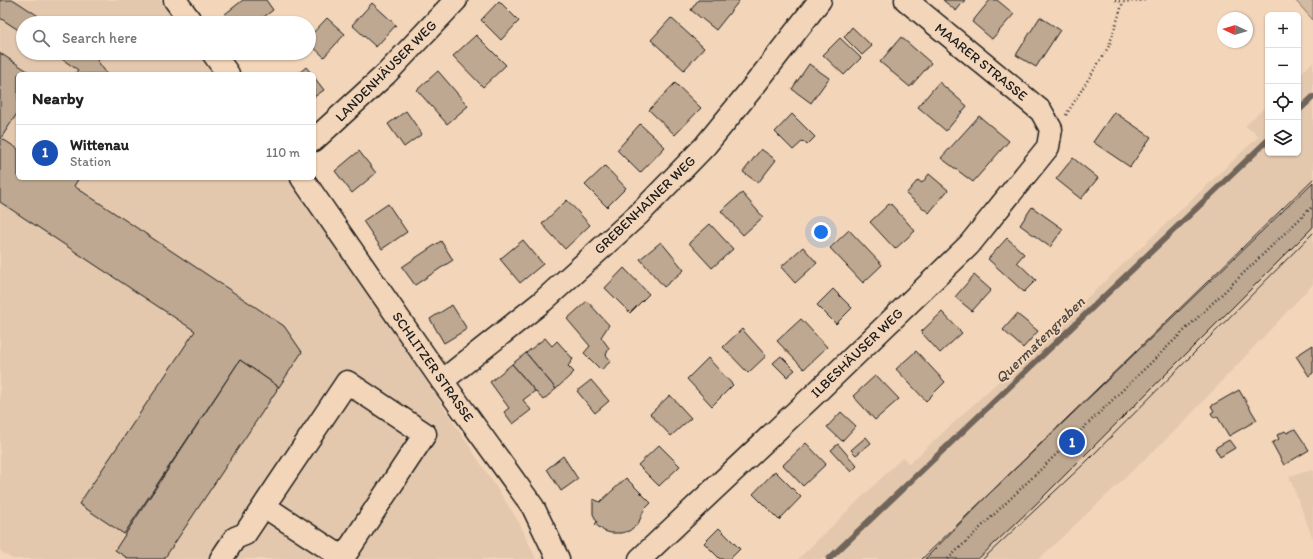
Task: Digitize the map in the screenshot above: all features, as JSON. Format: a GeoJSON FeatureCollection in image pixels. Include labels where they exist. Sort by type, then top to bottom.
{"type":"FeatureCollection","features":[{"type":"Feature","properties":{"kind":"street"},"geometry":{"type":"LineString","coordinates":[[175,0],[187,16]]}},
{"type":"Feature","properties":{"kind":"street","name":"LANDENHÄUSER WEG"},"geometry":{"type":"LineString","coordinates":[[316,138],[386,74],[456,0]]}},
{"type":"Feature","properties":{"kind":"street","name":"GREBENHAINER WEG"},"geometry":{"type":"LineString","coordinates":[[442,381],[543,301],[639,214],[705,146],[820,0]]}},
{"type":"Feature","properties":{"kind":"street","name":"MAARER STRASSE"},"geometry":{"type":"LineString","coordinates":[[906,0],[1041,111],[1051,129]]}},
{"type":"Feature","properties":{"kind":"street"},"geometry":{"type":"LineString","coordinates":[[218,60],[227,72]]}},
{"type":"Feature","properties":{"kind":"street","name":"ILBESHÄUSER WEG"},"geometry":{"type":"LineString","coordinates":[[640,559],[822,387],[969,245],[1048,147],[1051,129]]}},
{"type":"Feature","properties":{"kind":"street","name":"SCHLITZER STRASSE"},"geometry":{"type":"LineString","coordinates":[[303,180],[442,381],[532,507],[558,559]]}},
{"type":"Feature","properties":{"kind":"street"},"geometry":{"type":"LineString","coordinates":[[221,559],[235,538],[246,534],[264,506],[347,382],[425,434],[342,558],[264,506]]}},
{"type":"Feature","properties":{"kind":"street"},"geometry":{"type":"LineString","coordinates":[[236,559],[247,543],[246,534]]}},
{"type":"Feature","properties":{"kind":"path"},"geometry":{"type":"LineString","coordinates":[[1115,0],[1123,2],[1146,0]]}},
{"type":"Feature","properties":{"kind":"path"},"geometry":{"type":"LineString","coordinates":[[1051,129],[1065,117],[1109,46],[1123,2]]}},
{"type":"Feature","properties":{"kind":"path"},"geometry":{"type":"LineString","coordinates":[[948,559],[1313,206]]}},
{"type":"Feature","properties":{"kind":"shaded area"},"geometry":{"type":"Polygon","coordinates":[[[0,0],[160,0],[172,16],[16,16],[16,60],[204,60],[213,72],[16,72],[16,180],[290,180],[404,347],[508,505],[520,524],[536,559],[12,559],[0,551],[0,0]]]}},
{"type":"Feature","properties":{"kind":"shaded area"},"geometry":{"type":"Polygon","coordinates":[[[1295,0],[1313,0],[1313,20],[1295,0]]]}},
{"type":"Feature","properties":{"kind":"shaded area"},"geometry":{"type":"Polygon","coordinates":[[[1313,62],[1313,284],[1180,426],[1039,559],[798,559],[903,457],[909,464],[1259,136],[1245,126],[1265,107],[1265,156],[1301,156],[1301,73],[1313,62]]]}},
{"type":"Feature","properties":{"kind":"shaded area"},"geometry":{"type":"Polygon","coordinates":[[[1313,470],[1313,539],[1289,476],[1313,470]]]}},
{"type":"Feature","properties":{"kind":"building"},"geometry":{"type":"Polygon","coordinates":[[[0,0],[14,0],[38,16],[16,16],[16,28],[0,18],[0,0]]]}},
{"type":"Feature","properties":{"kind":"building"},"geometry":{"type":"Polygon","coordinates":[[[243,0],[266,0],[273,10],[265,16],[226,16],[225,14],[243,0]]]}},
{"type":"Feature","properties":{"kind":"building"},"geometry":{"type":"Polygon","coordinates":[[[698,0],[739,1],[716,30],[691,10],[698,0]]]}},
{"type":"Feature","properties":{"kind":"building"},"geometry":{"type":"Polygon","coordinates":[[[943,0],[965,0],[956,11],[943,0]]]}},
{"type":"Feature","properties":{"kind":"building"},"geometry":{"type":"Polygon","coordinates":[[[990,0],[997,0],[1014,14],[992,39],[972,22],[990,0]]]}},
{"type":"Feature","properties":{"kind":"building"},"geometry":{"type":"Polygon","coordinates":[[[499,1],[519,21],[501,40],[481,20],[499,1]]]}},
{"type":"Feature","properties":{"kind":"building"},"geometry":{"type":"Polygon","coordinates":[[[372,3],[396,25],[376,47],[352,25],[372,3]]]}},
{"type":"Feature","properties":{"kind":"building"},"geometry":{"type":"Polygon","coordinates":[[[1040,17],[1060,30],[1036,67],[1016,55],[1040,17]]]}},
{"type":"Feature","properties":{"kind":"building"},"geometry":{"type":"Polygon","coordinates":[[[327,18],[345,34],[324,57],[316,50],[316,30],[327,18]]]}},
{"type":"Feature","properties":{"kind":"building"},"geometry":{"type":"Polygon","coordinates":[[[671,18],[704,48],[684,70],[651,40],[671,18]]]}},
{"type":"Feature","properties":{"kind":"building"},"geometry":{"type":"Polygon","coordinates":[[[852,27],[872,46],[862,55],[844,37],[852,27]]]}},
{"type":"Feature","properties":{"kind":"building"},"geometry":{"type":"Polygon","coordinates":[[[476,35],[506,65],[483,87],[453,56],[476,35]]]}},
{"type":"Feature","properties":{"kind":"building"},"geometry":{"type":"Polygon","coordinates":[[[901,37],[931,63],[910,87],[880,62],[901,37]]]}},
{"type":"Feature","properties":{"kind":"building"},"geometry":{"type":"Polygon","coordinates":[[[840,38],[861,58],[844,75],[823,55],[840,38]]]}},
{"type":"Feature","properties":{"kind":"building"},"geometry":{"type":"Polygon","coordinates":[[[0,53],[29,72],[16,72],[16,115],[1,138],[16,148],[16,180],[78,180],[74,186],[284,326],[302,352],[279,387],[240,360],[124,534],[79,504],[195,331],[0,202],[0,53]]]}},
{"type":"Feature","properties":{"kind":"building"},"geometry":{"type":"Polygon","coordinates":[[[63,60],[97,60],[106,72],[76,72],[78,70],[63,60]]]}},
{"type":"Feature","properties":{"kind":"building"},"geometry":{"type":"Polygon","coordinates":[[[809,64],[829,78],[811,103],[792,89],[809,64]]]}},
{"type":"Feature","properties":{"kind":"building"},"geometry":{"type":"Polygon","coordinates":[[[306,67],[310,72],[300,72],[306,67]]]}},
{"type":"Feature","properties":{"kind":"building"},"geometry":{"type":"Polygon","coordinates":[[[438,71],[468,106],[447,124],[417,90],[438,71]]]}},
{"type":"Feature","properties":{"kind":"building"},"geometry":{"type":"Polygon","coordinates":[[[316,80],[324,90],[316,96],[316,80]]]}},
{"type":"Feature","properties":{"kind":"building"},"geometry":{"type":"Polygon","coordinates":[[[939,82],[967,106],[946,131],[918,107],[939,82]]]}},
{"type":"Feature","properties":{"kind":"building"},"geometry":{"type":"Polygon","coordinates":[[[675,83],[701,108],[675,135],[649,110],[675,83]]]}},
{"type":"Feature","properties":{"kind":"building"},"geometry":{"type":"Polygon","coordinates":[[[406,111],[422,134],[404,147],[388,124],[406,111]]]}},
{"type":"Feature","properties":{"kind":"building"},"geometry":{"type":"Polygon","coordinates":[[[1114,112],[1151,137],[1130,167],[1093,142],[1114,112]]]}},
{"type":"Feature","properties":{"kind":"building"},"geometry":{"type":"Polygon","coordinates":[[[792,114],[815,137],[807,145],[803,141],[793,150],[775,132],[792,114]]]}},
{"type":"Feature","properties":{"kind":"building"},"geometry":{"type":"Polygon","coordinates":[[[979,116],[1009,141],[973,182],[941,158],[979,116]]]}},
{"type":"Feature","properties":{"kind":"building"},"geometry":{"type":"Polygon","coordinates":[[[640,124],[665,147],[640,173],[617,150],[640,124]]]}},
{"type":"Feature","properties":{"kind":"building"},"geometry":{"type":"Polygon","coordinates":[[[761,149],[776,160],[758,183],[743,172],[761,149]]]}},
{"type":"Feature","properties":{"kind":"building"},"geometry":{"type":"Polygon","coordinates":[[[359,151],[376,173],[352,193],[335,171],[359,151]]]}},
{"type":"Feature","properties":{"kind":"building"},"geometry":{"type":"Polygon","coordinates":[[[1073,158],[1098,178],[1081,199],[1056,179],[1073,158]]]}},
{"type":"Feature","properties":{"kind":"building"},"geometry":{"type":"Polygon","coordinates":[[[605,166],[626,188],[607,207],[585,185],[605,166]]]}},
{"type":"Feature","properties":{"kind":"building"},"geometry":{"type":"Polygon","coordinates":[[[929,174],[948,190],[929,213],[906,194],[918,180],[922,183],[929,174]]]}},
{"type":"Feature","properties":{"kind":"building"},"geometry":{"type":"Polygon","coordinates":[[[1313,182],[1313,227],[1036,504],[978,559],[925,559],[990,493],[1313,182]]]}},
{"type":"Feature","properties":{"kind":"building"},"geometry":{"type":"Polygon","coordinates":[[[742,193],[763,217],[743,235],[721,211],[742,193]]]}},
{"type":"Feature","properties":{"kind":"building"},"geometry":{"type":"Polygon","coordinates":[[[567,200],[590,225],[565,249],[542,224],[567,200]]]}},
{"type":"Feature","properties":{"kind":"building"},"geometry":{"type":"Polygon","coordinates":[[[890,203],[915,231],[895,249],[870,222],[890,203]]]}},
{"type":"Feature","properties":{"kind":"building"},"geometry":{"type":"Polygon","coordinates":[[[388,204],[407,232],[382,249],[363,221],[388,204]]]}},
{"type":"Feature","properties":{"kind":"building"},"geometry":{"type":"Polygon","coordinates":[[[1032,207],[1063,229],[1050,247],[1020,225],[1032,207]]]}},
{"type":"Feature","properties":{"kind":"building"},"geometry":{"type":"Polygon","coordinates":[[[710,224],[733,249],[712,268],[689,243],[710,224]]]}},
{"type":"Feature","properties":{"kind":"building"},"geometry":{"type":"Polygon","coordinates":[[[849,230],[882,265],[863,283],[830,248],[849,230]]]}},
{"type":"Feature","properties":{"kind":"building"},"geometry":{"type":"Polygon","coordinates":[[[1007,238],[1024,254],[1017,262],[1036,280],[1024,292],[988,259],[1007,238]]]}},
{"type":"Feature","properties":{"kind":"building"},"geometry":{"type":"Polygon","coordinates":[[[523,240],[543,264],[520,283],[500,259],[523,240]]]}},
{"type":"Feature","properties":{"kind":"building"},"geometry":{"type":"Polygon","coordinates":[[[441,241],[453,260],[415,285],[402,267],[441,241]]]}},
{"type":"Feature","properties":{"kind":"building"},"geometry":{"type":"Polygon","coordinates":[[[661,242],[684,270],[664,287],[640,259],[661,242]]]}},
{"type":"Feature","properties":{"kind":"building"},"geometry":{"type":"Polygon","coordinates":[[[803,247],[817,263],[795,283],[781,267],[803,247]]]}},
{"type":"Feature","properties":{"kind":"building"},"geometry":{"type":"Polygon","coordinates":[[[624,268],[649,294],[630,313],[605,288],[624,268]]]}},
{"type":"Feature","properties":{"kind":"building"},"geometry":{"type":"Polygon","coordinates":[[[974,275],[991,290],[972,311],[955,297],[974,275]]]}},
{"type":"Feature","properties":{"kind":"building"},"geometry":{"type":"Polygon","coordinates":[[[833,289],[852,308],[836,324],[817,305],[833,289]]]}},
{"type":"Feature","properties":{"kind":"building"},"geometry":{"type":"Polygon","coordinates":[[[587,301],[609,325],[601,337],[609,348],[606,355],[611,361],[601,370],[584,353],[590,346],[567,319],[587,301]]]}},
{"type":"Feature","properties":{"kind":"building"},"geometry":{"type":"Polygon","coordinates":[[[452,305],[467,329],[444,343],[430,319],[452,305]]]}},
{"type":"Feature","properties":{"kind":"building"},"geometry":{"type":"Polygon","coordinates":[[[942,312],[962,333],[940,353],[921,332],[942,312]]]}},
{"type":"Feature","properties":{"kind":"building"},"geometry":{"type":"Polygon","coordinates":[[[1017,314],[1038,331],[1023,348],[1003,330],[1017,314]]]}},
{"type":"Feature","properties":{"kind":"building"},"geometry":{"type":"Polygon","coordinates":[[[801,319],[827,347],[804,369],[777,341],[801,319]]]}},
{"type":"Feature","properties":{"kind":"building"},"geometry":{"type":"Polygon","coordinates":[[[742,329],[766,356],[748,373],[723,347],[742,329]]]}},
{"type":"Feature","properties":{"kind":"building"},"geometry":{"type":"Polygon","coordinates":[[[545,338],[552,346],[557,341],[573,359],[568,366],[574,372],[556,389],[526,353],[545,338]]]}},
{"type":"Feature","properties":{"kind":"building"},"geometry":{"type":"Polygon","coordinates":[[[1313,345],[1313,373],[1309,376],[1296,356],[1313,345]]]}},
{"type":"Feature","properties":{"kind":"building"},"geometry":{"type":"Polygon","coordinates":[[[916,351],[945,382],[926,401],[896,369],[916,351]]]}},
{"type":"Feature","properties":{"kind":"building"},"geometry":{"type":"Polygon","coordinates":[[[526,353],[556,389],[543,400],[512,364],[526,353]]]}},
{"type":"Feature","properties":{"kind":"building"},"geometry":{"type":"Polygon","coordinates":[[[781,356],[795,370],[787,377],[773,363],[781,356]]]}},
{"type":"Feature","properties":{"kind":"building"},"geometry":{"type":"Polygon","coordinates":[[[708,358],[733,385],[712,406],[687,379],[708,358]]]}},
{"type":"Feature","properties":{"kind":"building"},"geometry":{"type":"Polygon","coordinates":[[[240,360],[279,387],[276,389],[277,390],[164,559],[129,559],[115,550],[240,360]]]}},
{"type":"Feature","properties":{"kind":"building"},"geometry":{"type":"Polygon","coordinates":[[[512,364],[535,391],[523,400],[531,410],[513,424],[504,412],[509,408],[490,382],[512,364]]]}},
{"type":"Feature","properties":{"kind":"building"},"geometry":{"type":"Polygon","coordinates":[[[876,375],[899,399],[875,420],[853,396],[876,375]]]}},
{"type":"Feature","properties":{"kind":"building"},"geometry":{"type":"Polygon","coordinates":[[[591,380],[609,401],[595,413],[577,391],[591,380]]]}},
{"type":"Feature","properties":{"kind":"building"},"geometry":{"type":"Polygon","coordinates":[[[1239,390],[1257,420],[1229,436],[1217,416],[1214,418],[1211,413],[1214,411],[1211,406],[1239,390]]]}},
{"type":"Feature","properties":{"kind":"building"},"geometry":{"type":"Polygon","coordinates":[[[670,395],[691,418],[671,436],[650,414],[670,395]]]}},
{"type":"Feature","properties":{"kind":"building"},"geometry":{"type":"Polygon","coordinates":[[[841,412],[856,426],[842,441],[827,427],[841,412]]]}},
{"type":"Feature","properties":{"kind":"building"},"geometry":{"type":"Polygon","coordinates":[[[1295,429],[1309,450],[1284,465],[1272,443],[1279,439],[1277,435],[1285,431],[1287,433],[1295,429]]]}},
{"type":"Feature","properties":{"kind":"building"},"geometry":{"type":"Polygon","coordinates":[[[866,437],[871,443],[856,455],[851,450],[866,437]]]}},
{"type":"Feature","properties":{"kind":"building"},"geometry":{"type":"Polygon","coordinates":[[[1229,440],[1235,448],[1220,457],[1215,448],[1229,440]]]}},
{"type":"Feature","properties":{"kind":"building"},"geometry":{"type":"Polygon","coordinates":[[[806,443],[826,464],[803,486],[783,465],[806,443]]]}},
{"type":"Feature","properties":{"kind":"building"},"geometry":{"type":"Polygon","coordinates":[[[838,444],[857,466],[851,472],[831,450],[838,444]]]}},
{"type":"Feature","properties":{"kind":"building"},"geometry":{"type":"Polygon","coordinates":[[[659,445],[680,466],[659,486],[638,465],[659,445]]]}},
{"type":"Feature","properties":{"kind":"building"},"geometry":{"type":"Polygon","coordinates":[[[563,456],[578,479],[561,491],[547,469],[563,456]]]}},
{"type":"Feature","properties":{"kind":"building"},"geometry":{"type":"Polygon","coordinates":[[[775,471],[801,497],[779,520],[753,494],[775,471]]]}},
{"type":"Feature","properties":{"kind":"building"},"geometry":{"type":"Polygon","coordinates":[[[626,478],[651,503],[644,510],[638,524],[629,531],[611,533],[604,531],[595,524],[597,522],[593,514],[593,499],[600,502],[626,478]]]}},
{"type":"Feature","properties":{"kind":"building"},"geometry":{"type":"Polygon","coordinates":[[[719,528],[740,549],[730,559],[720,559],[704,543],[719,528]]]}},
{"type":"Feature","properties":{"kind":"waterway","name":"Quermatengraben"},"geometry":{"type":"LineString","coordinates":[[1301,108],[1313,97]]}},
{"type":"Feature","properties":{"kind":"waterway","name":"Quermatengraben"},"geometry":{"type":"LineString","coordinates":[[829,559],[1265,143]]}},
{"type":"Feature","properties":{"kind":"tram line"},"geometry":{"type":"LineString","coordinates":[[922,559],[1313,179]]}},
{"type":"Feature","properties":{"kind":"tram line"},"geometry":{"type":"LineString","coordinates":[[983,559],[1086,462],[1313,233]]}},
{"type":"Feature","properties":{"kind":"place","name":"Wittenau"},"geometry":{"type":"Point","coordinates":[1072,442]}}]}
